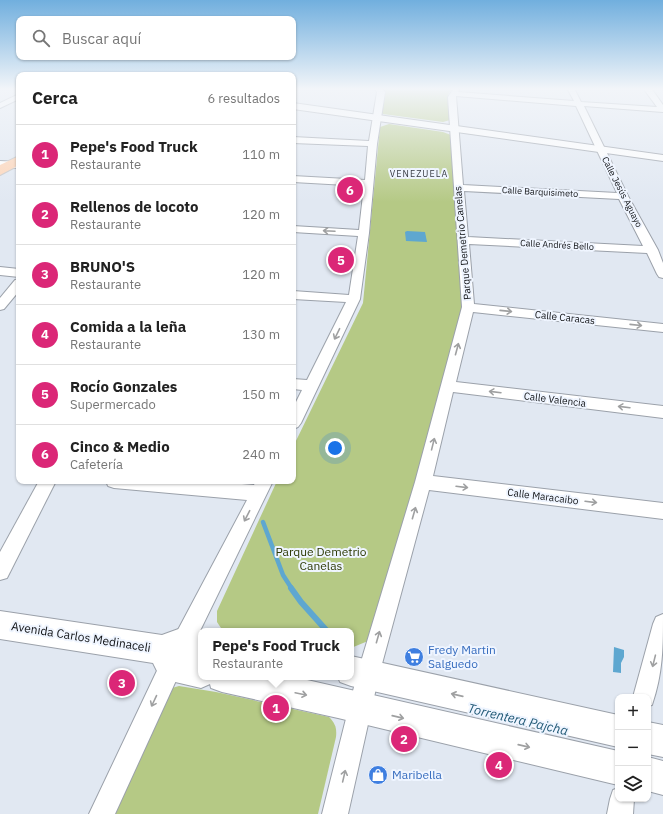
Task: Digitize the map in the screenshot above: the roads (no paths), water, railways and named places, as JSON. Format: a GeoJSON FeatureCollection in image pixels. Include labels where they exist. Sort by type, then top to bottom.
{"type":"FeatureCollection","features":[{"type":"Feature","properties":{"kind":"main road"},"geometry":{"type":"LineString","coordinates":[[8,164],[16,154]]}},
{"type":"Feature","properties":{"kind":"main road","name":"Avenida Carlos Medinaceli"},"geometry":{"type":"LineString","coordinates":[[0,625],[179,651],[198,669]]}},
{"type":"Feature","properties":{"kind":"main road"},"geometry":{"type":"LineString","coordinates":[[359,673],[615,730]]}},
{"type":"Feature","properties":{"kind":"main road"},"geometry":{"type":"LineString","coordinates":[[235,680],[615,767]]}},
{"type":"Feature","properties":{"kind":"main road"},"geometry":{"type":"LineString","coordinates":[[651,739],[663,741]]}},
{"type":"Feature","properties":{"kind":"main road"},"geometry":{"type":"LineString","coordinates":[[651,775],[663,778]]}},
{"type":"Feature","properties":{"kind":"street"},"geometry":{"type":"LineString","coordinates":[[296,417],[354,299],[364,233],[376,126]]}},
{"type":"Feature","properties":{"kind":"street"},"geometry":{"type":"LineString","coordinates":[[447,126],[663,158]]}},
{"type":"Feature","properties":{"kind":"street","name":"Calle Jesús Aguayo"},"geometry":{"type":"LineString","coordinates":[[589,126],[663,274]]}},
{"type":"Feature","properties":{"kind":"street","name":"Parque Demetrio Canelas"},"geometry":{"type":"LineString","coordinates":[[335,814],[360,708],[359,673],[423,482],[468,307],[454,127]]}},
{"type":"Feature","properties":{"kind":"street"},"geometry":{"type":"LineString","coordinates":[[296,140],[373,144]]}},
{"type":"Feature","properties":{"kind":"street"},"geometry":{"type":"LineString","coordinates":[[600,148],[663,154]]}},
{"type":"Feature","properties":{"kind":"street"},"geometry":{"type":"LineString","coordinates":[[296,179],[369,183]]}},
{"type":"Feature","properties":{"kind":"street","name":"Calle Barquisimeto"},"geometry":{"type":"LineString","coordinates":[[458,188],[623,196]]}},
{"type":"Feature","properties":{"kind":"street"},"geometry":{"type":"LineString","coordinates":[[296,229],[364,233]]}},
{"type":"Feature","properties":{"kind":"street","name":"Calle Andrés Bello"},"geometry":{"type":"LineString","coordinates":[[462,240],[652,250]]}},
{"type":"Feature","properties":{"kind":"street"},"geometry":{"type":"LineString","coordinates":[[0,271],[16,273]]}},
{"type":"Feature","properties":{"kind":"street"},"geometry":{"type":"LineString","coordinates":[[0,306],[16,287]]}},
{"type":"Feature","properties":{"kind":"street"},"geometry":{"type":"LineString","coordinates":[[296,295],[354,299]]}},
{"type":"Feature","properties":{"kind":"street","name":"Calle Caracas"},"geometry":{"type":"LineString","coordinates":[[468,307],[663,328]]}},
{"type":"Feature","properties":{"kind":"street"},"geometry":{"type":"LineString","coordinates":[[296,384],[311,386]]}},
{"type":"Feature","properties":{"kind":"street","name":"Calle Valencia"},"geometry":{"type":"LineString","coordinates":[[447,386],[663,412]]}},
{"type":"Feature","properties":{"kind":"street","name":"Calle Maracaibo"},"geometry":{"type":"LineString","coordinates":[[423,482],[663,511]]}},
{"type":"Feature","properties":{"kind":"street"},"geometry":{"type":"LineString","coordinates":[[0,571],[46,484]]}},
{"type":"Feature","properties":{"kind":"street"},"geometry":{"type":"LineString","coordinates":[[102,814],[179,651],[262,487],[188,484]]}},
{"type":"Feature","properties":{"kind":"street"},"geometry":{"type":"LineString","coordinates":[[645,694],[663,624]]}},
{"type":"Feature","properties":{"kind":"street"},"geometry":{"type":"LineString","coordinates":[[620,814],[622,802]]}},
{"type":"Feature","properties":{"kind":"water"},"geometry":{"type":"Polygon","coordinates":[[[405,232],[425,232],[427,242],[406,241],[405,232]]]}},
{"type":"Feature","properties":{"kind":"water"},"geometry":{"type":"Polygon","coordinates":[[[614,647],[624,650],[624,657],[621,663],[621,673],[613,672],[614,647]]]}},
{"type":"Feature","properties":{"kind":"waterway","name":"Torrentera Pajcha"},"geometry":{"type":"LineString","coordinates":[[263,522],[283,575],[292,589]]}},
{"type":"Feature","properties":{"kind":"waterway","name":"Torrentera Pajcha"},"geometry":{"type":"LineString","coordinates":[[291,588],[301,602],[324,628]]}},
{"type":"Feature","properties":{"kind":"place","name":"Cinco & Medio"},"geometry":{"type":"Point","coordinates":[350,190]}},
{"type":"Feature","properties":{"kind":"place","name":"Rocío Gonzales"},"geometry":{"type":"Point","coordinates":[341,260]}},
{"type":"Feature","properties":{"kind":"place","name":"Fredy Martin Salguedo"},"geometry":{"type":"Point","coordinates":[414,657]}},
{"type":"Feature","properties":{"kind":"place","name":"BRUNO'S"},"geometry":{"type":"Point","coordinates":[122,683]}},
{"type":"Feature","properties":{"kind":"place","name":"Pepe's Food Truck"},"geometry":{"type":"Point","coordinates":[276,708]}},
{"type":"Feature","properties":{"kind":"place","name":"Rellenos de locoto"},"geometry":{"type":"Point","coordinates":[404,739]}},
{"type":"Feature","properties":{"kind":"place","name":"Comida a la leña"},"geometry":{"type":"Point","coordinates":[499,765]}},
{"type":"Feature","properties":{"kind":"place","name":"Maribella"},"geometry":{"type":"Point","coordinates":[378,775]}},
{"type":"Feature","properties":{"kind":"district","name":"VENEZUELA"},"geometry":{"type":"Point","coordinates":[419,174]}}]}
